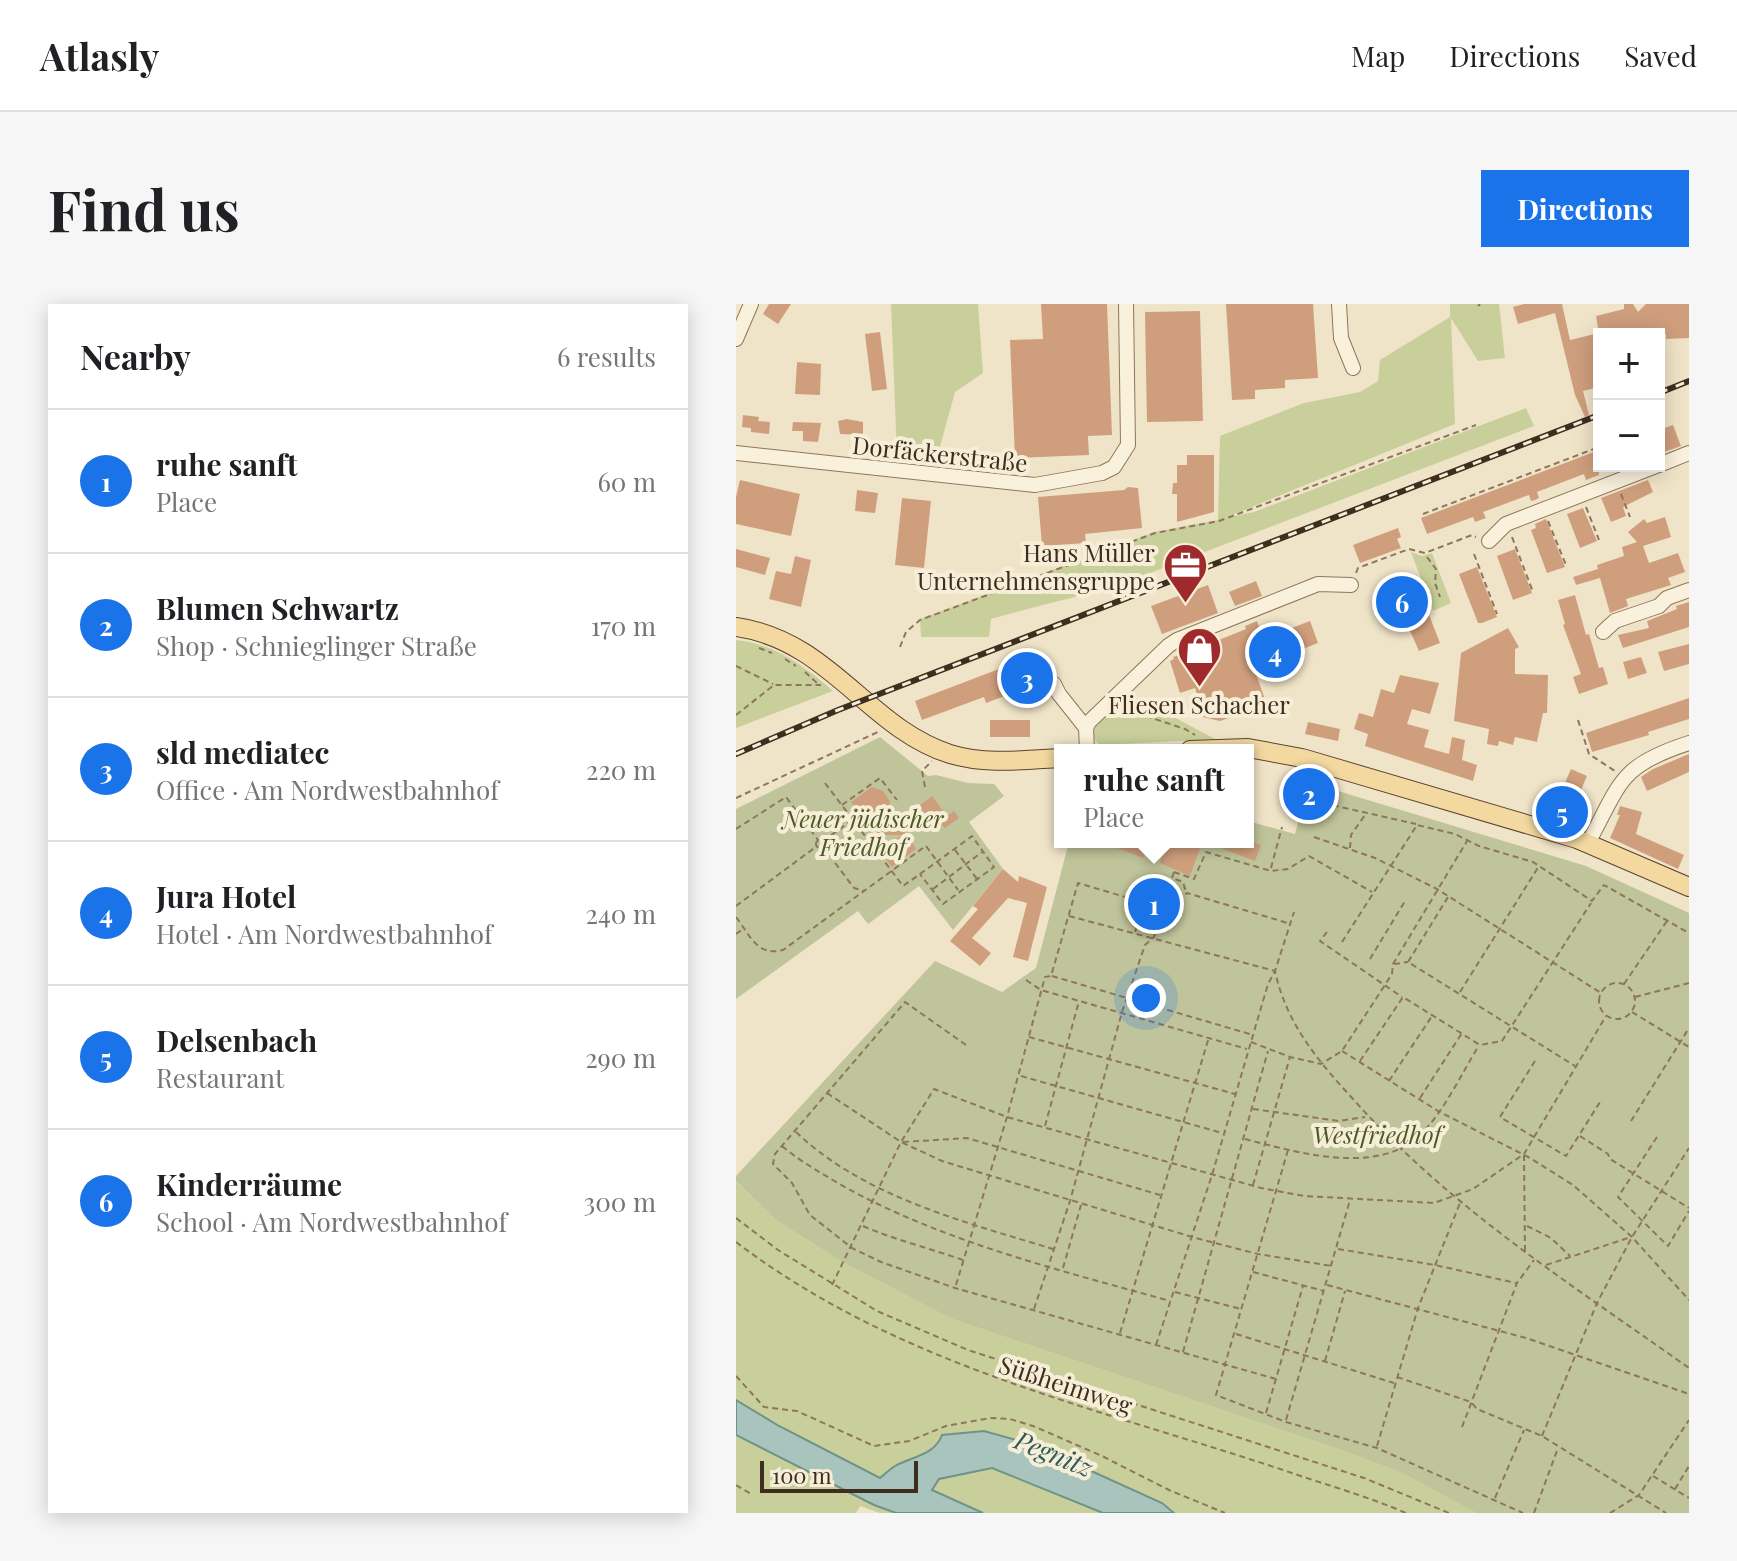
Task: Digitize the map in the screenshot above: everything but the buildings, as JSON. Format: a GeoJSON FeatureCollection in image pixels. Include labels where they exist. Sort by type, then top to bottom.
{"type":"FeatureCollection","features":[{"type":"Feature","properties":{"kind":"main road"},"geometry":{"type":"LineString","coordinates":[[736,627],[764,632],[792,644],[921,741],[941,751],[986,760],[1054,758]]}},
{"type":"Feature","properties":{"kind":"main road"},"geometry":{"type":"LineString","coordinates":[[1254,749],[1282,753],[1588,843],[1689,887]]}},
{"type":"Feature","properties":{"kind":"street"},"geometry":{"type":"LineString","coordinates":[[736,339],[751,304]]}},
{"type":"Feature","properties":{"kind":"street","name":"Dorfäckerstraße"},"geometry":{"type":"LineString","coordinates":[[736,453],[1035,485],[1102,473],[1114,467],[1128,445],[1126,304]]}},
{"type":"Feature","properties":{"kind":"street"},"geometry":{"type":"LineString","coordinates":[[1339,304],[1341,338],[1353,368]]}},
{"type":"Feature","properties":{"kind":"street"},"geometry":{"type":"LineString","coordinates":[[1665,462],[1689,453]]}},
{"type":"Feature","properties":{"kind":"street"},"geometry":{"type":"LineString","coordinates":[[1489,541],[1506,524],[1639,472]]}},
{"type":"Feature","properties":{"kind":"street"},"geometry":{"type":"LineString","coordinates":[[1087,744],[1089,722],[1177,640],[1318,584],[1351,585]]}},
{"type":"Feature","properties":{"kind":"street"},"geometry":{"type":"LineString","coordinates":[[1603,632],[1615,621],[1659,606],[1667,598],[1689,590]]}},
{"type":"Feature","properties":{"kind":"street"},"geometry":{"type":"LineString","coordinates":[[1054,684],[1086,728]]}},
{"type":"Feature","properties":{"kind":"street"},"geometry":{"type":"LineString","coordinates":[[1588,843],[1615,789],[1631,770],[1657,754],[1689,743]]}},
{"type":"Feature","properties":{"kind":"path"},"geometry":{"type":"LineString","coordinates":[[900,647],[906,632],[920,620],[1155,533],[1219,521],[1476,425]]}},
{"type":"Feature","properties":{"kind":"path"},"geometry":{"type":"LineString","coordinates":[[1423,514],[1593,449]]}},
{"type":"Feature","properties":{"kind":"path"},"geometry":{"type":"LineString","coordinates":[[1616,481],[1630,517]]}},
{"type":"Feature","properties":{"kind":"path"},"geometry":{"type":"LineString","coordinates":[[1581,495],[1599,540]]}},
{"type":"Feature","properties":{"kind":"path"},"geometry":{"type":"LineString","coordinates":[[1543,509],[1566,565]]}},
{"type":"Feature","properties":{"kind":"path"},"geometry":{"type":"LineString","coordinates":[[1506,524],[1533,592]]}},
{"type":"Feature","properties":{"kind":"path"},"geometry":{"type":"LineString","coordinates":[[1351,585],[1358,568],[1409,549],[1425,553],[1472,535],[1489,541]]}},
{"type":"Feature","properties":{"kind":"path"},"geometry":{"type":"LineString","coordinates":[[1474,554],[1497,614]]}},
{"type":"Feature","properties":{"kind":"path"},"geometry":{"type":"LineString","coordinates":[[1427,557],[1436,569],[1435,583],[1440,597]]}},
{"type":"Feature","properties":{"kind":"path"},"geometry":{"type":"LineString","coordinates":[[757,648],[791,663],[819,685]]}},
{"type":"Feature","properties":{"kind":"path"},"geometry":{"type":"LineString","coordinates":[[736,666],[774,685],[847,685]]}},
{"type":"Feature","properties":{"kind":"path"},"geometry":{"type":"LineString","coordinates":[[736,715],[774,685]]}},
{"type":"Feature","properties":{"kind":"path"},"geometry":{"type":"LineString","coordinates":[[1122,692],[1149,717],[1185,729],[1193,743]]}},
{"type":"Feature","properties":{"kind":"path"},"geometry":{"type":"LineString","coordinates":[[1578,720],[1589,754],[1624,778]]}},
{"type":"Feature","properties":{"kind":"path"},"geometry":{"type":"LineString","coordinates":[[736,798],[896,723]]}},
{"type":"Feature","properties":{"kind":"path"},"geometry":{"type":"LineString","coordinates":[[925,787],[922,771],[941,751]]}},
{"type":"Feature","properties":{"kind":"path"},"geometry":{"type":"LineString","coordinates":[[842,805],[880,778],[897,800]]}},
{"type":"Feature","properties":{"kind":"path"},"geometry":{"type":"LineString","coordinates":[[825,783],[903,886],[972,836],[994,867],[943,904],[920,874]]}},
{"type":"Feature","properties":{"kind":"path"},"geometry":{"type":"LineString","coordinates":[[886,796],[891,792]]}},
{"type":"Feature","properties":{"kind":"path"},"geometry":{"type":"LineString","coordinates":[[736,829],[786,797],[818,840],[823,841],[858,816]]}},
{"type":"Feature","properties":{"kind":"path"},"geometry":{"type":"LineString","coordinates":[[1323,803],[1468,840],[1539,866],[1592,901]]}},
{"type":"Feature","properties":{"kind":"path"},"geometry":{"type":"LineString","coordinates":[[1350,849],[1351,835],[1366,814]]}},
{"type":"Feature","properties":{"kind":"path"},"geometry":{"type":"LineString","coordinates":[[1342,942],[1417,825]]}},
{"type":"Feature","properties":{"kind":"path"},"geometry":{"type":"LineString","coordinates":[[1271,871],[1282,827]]}},
{"type":"Feature","properties":{"kind":"path"},"geometry":{"type":"LineString","coordinates":[[1314,837],[1390,865],[1437,889],[1601,993]]}},
{"type":"Feature","properties":{"kind":"path"},"geometry":{"type":"LineString","coordinates":[[736,906],[817,846],[818,840]]}},
{"type":"Feature","properties":{"kind":"path"},"geometry":{"type":"LineString","coordinates":[[1251,1042],[1290,1057],[1321,1064],[1342,1051],[1385,986],[1392,974],[1393,964],[1468,840]]}},
{"type":"Feature","properties":{"kind":"path"},"geometry":{"type":"LineString","coordinates":[[823,841],[823,847],[854,888],[864,891]]}},
{"type":"Feature","properties":{"kind":"path"},"geometry":{"type":"LineString","coordinates":[[817,846],[823,847]]}},
{"type":"Feature","properties":{"kind":"path"},"geometry":{"type":"LineString","coordinates":[[736,917],[761,950],[771,953],[783,950],[925,847],[960,892]]}},
{"type":"Feature","properties":{"kind":"path"},"geometry":{"type":"LineString","coordinates":[[954,849],[977,879]]}},
{"type":"Feature","properties":{"kind":"path"},"geometry":{"type":"LineString","coordinates":[[932,889],[983,852]]}},
{"type":"Feature","properties":{"kind":"path"},"geometry":{"type":"LineString","coordinates":[[1187,893],[1183,882],[1172,878],[1174,872],[1194,879],[1206,852],[1271,871],[1288,869],[1309,856],[1373,893]]}},
{"type":"Feature","properties":{"kind":"path"},"geometry":{"type":"LineString","coordinates":[[1459,993],[1539,866]]}},
{"type":"Feature","properties":{"kind":"path"},"geometry":{"type":"LineString","coordinates":[[1051,976],[1078,883],[1162,908],[1171,908],[1187,893]]}},
{"type":"Feature","properties":{"kind":"path"},"geometry":{"type":"LineString","coordinates":[[1243,1139],[1308,1155],[1376,1157],[1402,1149],[1423,1132],[1480,1045],[1502,1041],[1604,885],[1689,933]]}},
{"type":"Feature","properties":{"kind":"path"},"geometry":{"type":"LineString","coordinates":[[1187,893],[1291,924]]}},
{"type":"Feature","properties":{"kind":"path"},"geometry":{"type":"LineString","coordinates":[[1408,962],[1448,896]]}},
{"type":"Feature","properties":{"kind":"path"},"geometry":{"type":"LineString","coordinates":[[1370,959],[1405,901]]}},
{"type":"Feature","properties":{"kind":"path"},"geometry":{"type":"LineString","coordinates":[[1135,932],[1144,903]]}},
{"type":"Feature","properties":{"kind":"path"},"geometry":{"type":"LineString","coordinates":[[1034,1311],[1070,1201],[1122,1012],[1145,945],[1154,937],[1162,908]]}},
{"type":"Feature","properties":{"kind":"path"},"geometry":{"type":"LineString","coordinates":[[1156,1345],[1212,1175],[1268,984],[1294,912]]}},
{"type":"Feature","properties":{"kind":"path"},"geometry":{"type":"LineString","coordinates":[[1069,916],[1275,971]]}},
{"type":"Feature","properties":{"kind":"path"},"geometry":{"type":"LineString","coordinates":[[1623,985],[1667,921]]}},
{"type":"Feature","properties":{"kind":"path"},"geometry":{"type":"LineString","coordinates":[[736,934],[744,928]]}},
{"type":"Feature","properties":{"kind":"path"},"geometry":{"type":"LineString","coordinates":[[1327,932],[1320,941],[1480,1045]]}},
{"type":"Feature","properties":{"kind":"path"},"geometry":{"type":"LineString","coordinates":[[1393,964],[1408,962],[1576,1067]]}},
{"type":"Feature","properties":{"kind":"path"},"geometry":{"type":"LineString","coordinates":[[1275,971],[1286,1005],[1321,1064],[1402,1149],[1454,1196],[1534,1259],[1689,1368]]}},
{"type":"Feature","properties":{"kind":"path"},"geometry":{"type":"LineString","coordinates":[[955,1288],[1007,1117],[1045,977],[1128,997],[1253,1035]]}},
{"type":"Feature","properties":{"kind":"path"},"geometry":{"type":"LineString","coordinates":[[1026,980],[1041,990],[1248,1049]]}},
{"type":"Feature","properties":{"kind":"path"},"geometry":{"type":"LineString","coordinates":[[1634,997],[1689,983]]}},
{"type":"Feature","properties":{"kind":"path"},"geometry":{"type":"LineString","coordinates":[[1606,1016],[1599,1003],[1601,993],[1608,986],[1623,985]]}},
{"type":"Feature","properties":{"kind":"path"},"geometry":{"type":"LineString","coordinates":[[1623,985],[1634,997]]}},
{"type":"Feature","properties":{"kind":"path"},"geometry":{"type":"LineString","coordinates":[[1359,1062],[1403,997]]}},
{"type":"Feature","properties":{"kind":"path"},"geometry":{"type":"LineString","coordinates":[[1606,1016],[1623,1018],[1632,1011],[1634,997]]}},
{"type":"Feature","properties":{"kind":"path"},"geometry":{"type":"LineString","coordinates":[[1044,1127],[1080,999]]}},
{"type":"Feature","properties":{"kind":"path"},"geometry":{"type":"LineString","coordinates":[[966,1045],[905,1002],[775,1154],[773,1164],[792,1183],[810,1215],[852,1248],[881,1262],[955,1288],[1276,1379]]}},
{"type":"Feature","properties":{"kind":"path"},"geometry":{"type":"LineString","coordinates":[[1632,1011],[1689,1047]]}},
{"type":"Feature","properties":{"kind":"path"},"geometry":{"type":"LineString","coordinates":[[1389,1081],[1432,1015]]}},
{"type":"Feature","properties":{"kind":"path"},"geometry":{"type":"LineString","coordinates":[[832,1285],[901,1142],[934,1089],[1007,1117],[1253,1186],[1350,1199],[1434,1203],[1473,1189],[1524,1154],[1606,1016]]}},
{"type":"Feature","properties":{"kind":"path"},"geometry":{"type":"LineString","coordinates":[[1631,1121],[1689,1028]]}},
{"type":"Feature","properties":{"kind":"path"},"geometry":{"type":"LineString","coordinates":[[1419,1099],[1463,1032]]}},
{"type":"Feature","properties":{"kind":"path"},"geometry":{"type":"LineString","coordinates":[[1029,1037],[1236,1095]]}},
{"type":"Feature","properties":{"kind":"path"},"geometry":{"type":"LineString","coordinates":[[1120,1334],[1209,1037]]}},
{"type":"Feature","properties":{"kind":"path"},"geometry":{"type":"LineString","coordinates":[[1183,1352],[1269,1050]]}},
{"type":"Feature","properties":{"kind":"path"},"geometry":{"type":"LineString","coordinates":[[1342,1051],[1438,1111],[1524,1154],[1573,1185],[1632,1237],[1689,1300]]}},
{"type":"Feature","properties":{"kind":"path"},"geometry":{"type":"LineString","coordinates":[[1253,1186],[1290,1057]]}},
{"type":"Feature","properties":{"kind":"path"},"geometry":{"type":"LineString","coordinates":[[1535,1061],[1500,1117],[1566,1156],[1600,1102]]}},
{"type":"Feature","properties":{"kind":"path"},"geometry":{"type":"LineString","coordinates":[[1019,1075],[1223,1133]]}},
{"type":"Feature","properties":{"kind":"path"},"geometry":{"type":"LineString","coordinates":[[827,1093],[901,1142],[942,1161],[1214,1243],[1332,1266]]}},
{"type":"Feature","properties":{"kind":"path"},"geometry":{"type":"LineString","coordinates":[[1252,1109],[1339,1121],[1368,1116]]}},
{"type":"Feature","properties":{"kind":"path"},"geometry":{"type":"LineString","coordinates":[[795,1131],[815,1150],[881,1188],[975,1225],[1053,1249]]}},
{"type":"Feature","properties":{"kind":"path"},"geometry":{"type":"LineString","coordinates":[[1579,1135],[1633,1174],[1689,1210],[1668,1246],[1618,1197],[1633,1174],[1657,1137]]}},
{"type":"Feature","properties":{"kind":"path"},"geometry":{"type":"LineString","coordinates":[[901,1142],[967,1138],[1161,1195]]}},
{"type":"Feature","properties":{"kind":"path"},"geometry":{"type":"LineString","coordinates":[[782,1146],[799,1161],[874,1203],[970,1242],[1171,1302]]}},
{"type":"Feature","properties":{"kind":"path"},"geometry":{"type":"LineString","coordinates":[[1542,1436],[1597,1303],[1632,1237],[1689,1148]]}},
{"type":"Feature","properties":{"kind":"path"},"geometry":{"type":"LineString","coordinates":[[1288,1150],[1216,1395],[1286,1422],[1377,1448],[1523,1513]]}},
{"type":"Feature","properties":{"kind":"path"},"geometry":{"type":"LineString","coordinates":[[1524,1154],[1525,1252]]}},
{"type":"Feature","properties":{"kind":"path"},"geometry":{"type":"LineString","coordinates":[[1286,1422],[1350,1199]]}},
{"type":"Feature","properties":{"kind":"path"},"geometry":{"type":"LineString","coordinates":[[1377,1448],[1418,1308],[1461,1201]]}},
{"type":"Feature","properties":{"kind":"path"},"geometry":{"type":"LineString","coordinates":[[1063,1270],[1082,1204]]}},
{"type":"Feature","properties":{"kind":"path"},"geometry":{"type":"LineString","coordinates":[[736,1218],[778,1250],[877,1311],[968,1350],[1364,1478],[1449,1513]]}},
{"type":"Feature","properties":{"kind":"path"},"geometry":{"type":"LineString","coordinates":[[1525,1225],[1551,1238],[1571,1256]]}},
{"type":"Feature","properties":{"kind":"path"},"geometry":{"type":"LineString","coordinates":[[863,1226],[964,1261]]}},
{"type":"Feature","properties":{"kind":"path"},"geometry":{"type":"LineString","coordinates":[[1544,1265],[1632,1237]]}},
{"type":"Feature","properties":{"kind":"path","name":"Süßheimweg"},"geometry":{"type":"LineString","coordinates":[[736,1242],[771,1269],[819,1299],[928,1353],[1406,1513]]}},
{"type":"Feature","properties":{"kind":"path"},"geometry":{"type":"LineString","coordinates":[[1337,1249],[1435,1265],[1517,1283]]}},
{"type":"Feature","properties":{"kind":"path"},"geometry":{"type":"LineString","coordinates":[[1462,1427],[1517,1283],[1534,1259]]}},
{"type":"Feature","properties":{"kind":"path"},"geometry":{"type":"LineString","coordinates":[[1252,1272],[1325,1291]]}},
{"type":"Feature","properties":{"kind":"path"},"geometry":{"type":"LineString","coordinates":[[1327,1285],[1497,1330],[1689,1394]]}},
{"type":"Feature","properties":{"kind":"path"},"geometry":{"type":"LineString","coordinates":[[1265,1414],[1303,1286]]}},
{"type":"Feature","properties":{"kind":"path"},"geometry":{"type":"LineString","coordinates":[[1324,1362],[1346,1290]]}},
{"type":"Feature","properties":{"kind":"path"},"geometry":{"type":"LineString","coordinates":[[1174,1292],[1241,1309]]}},
{"type":"Feature","properties":{"kind":"path"},"geometry":{"type":"LineString","coordinates":[[1234,1333],[1396,1383]]}},
{"type":"Feature","properties":{"kind":"path"},"geometry":{"type":"LineString","coordinates":[[736,1376],[764,1407],[797,1411],[874,1446],[909,1441],[946,1426],[991,1418],[1010,1419],[1102,1456],[1169,1490],[1225,1513]]}},
{"type":"Feature","properties":{"kind":"path"},"geometry":{"type":"LineString","coordinates":[[1397,1377],[1471,1402],[1477,1409],[1542,1436],[1666,1513]]}},
{"type":"Feature","properties":{"kind":"path"},"geometry":{"type":"LineString","coordinates":[[1610,1513],[1639,1495],[1689,1420]]}},
{"type":"Feature","properties":{"kind":"path"},"geometry":{"type":"LineString","coordinates":[[1494,1499],[1525,1428]]}},
{"type":"Feature","properties":{"kind":"path"},"geometry":{"type":"LineString","coordinates":[[1534,1513],[1558,1446]]}},
{"type":"Feature","properties":{"kind":"path"},"geometry":{"type":"LineString","coordinates":[[1674,1489],[1689,1466]]}},
{"type":"Feature","properties":{"kind":"path"},"geometry":{"type":"LineString","coordinates":[[1652,1475],[1689,1498]]}},
{"type":"Feature","properties":{"kind":"path"},"geometry":{"type":"LineString","coordinates":[[736,1485],[751,1494]]}},
{"type":"Feature","properties":{"kind":"green space"},"geometry":{"type":"Polygon","coordinates":[[[891,304],[978,304],[983,373],[955,392],[938,454],[897,456],[891,304]]]}},
{"type":"Feature","properties":{"kind":"green space"},"geometry":{"type":"Polygon","coordinates":[[[1450,304],[1499,304],[1505,358],[1478,361],[1451,318],[1455,424],[1225,518],[1254,512],[1526,408],[1534,426],[1124,583],[991,619],[989,637],[921,637],[920,619],[1155,532],[1218,520],[1220,436],[1304,403],[1360,392],[1378,381],[1380,360],[1450,317],[1450,304]]]}},
{"type":"Feature","properties":{"kind":"green space"},"geometry":{"type":"Polygon","coordinates":[[[1411,552],[1422,556],[1432,553],[1451,603],[1433,611],[1411,552]]]}},
{"type":"Feature","properties":{"kind":"green space"},"geometry":{"type":"Polygon","coordinates":[[[736,640],[776,651],[833,691],[736,728],[736,640]]]}},
{"type":"Feature","properties":{"kind":"green space"},"geometry":{"type":"Polygon","coordinates":[[[1123,698],[1138,698],[1215,739],[1099,744],[1092,730],[1123,698]]]}},
{"type":"Feature","properties":{"kind":"green space","name":"Neuer jüdischer Friedhof"},"geometry":{"type":"Polygon","coordinates":[[[880,737],[928,776],[994,784],[1004,796],[969,822],[1003,869],[953,930],[919,886],[868,924],[858,911],[736,999],[736,809],[880,737]]]}},
{"type":"Feature","properties":{"kind":"green space","name":"Westfriedhof"},"geometry":{"type":"Polygon","coordinates":[[[1303,780],[1317,784],[1315,789],[1333,795],[1338,791],[1586,866],[1689,913],[1689,1513],[1476,1513],[1402,1473],[1344,1451],[952,1319],[844,1263],[777,1221],[736,1181],[736,1176],[935,961],[1002,992],[1036,968],[1067,848],[1254,848],[1254,823],[1295,834],[1300,815],[1293,813],[1303,780]]]}},
{"type":"Feature","properties":{"kind":"green space"},"geometry":{"type":"Polygon","coordinates":[[[736,1181],[777,1221],[844,1263],[952,1319],[1344,1451],[1402,1473],[1476,1513],[880,1513],[860,1506],[856,1513],[736,1513],[736,1181]]]}},
{"type":"Feature","properties":{"kind":"water"},"geometry":{"type":"Polygon","coordinates":[[[736,1400],[880,1478],[895,1466],[934,1447],[942,1435],[984,1431],[1034,1445],[1162,1503],[1174,1513],[1103,1513],[992,1468],[939,1479],[932,1490],[983,1513],[896,1513],[874,1505],[736,1435],[736,1400]]]}},
{"type":"Feature","properties":{"kind":"railway"},"geometry":{"type":"LineString","coordinates":[[1665,391],[1689,381]]}},
{"type":"Feature","properties":{"kind":"railway"},"geometry":{"type":"LineString","coordinates":[[736,754],[838,710],[1593,417]]}},
{"type":"Feature","properties":{"kind":"place","name":"Kinderräume"},"geometry":{"type":"Point","coordinates":[1402,602]}},
{"type":"Feature","properties":{"kind":"place","name":"Hans Müller Unternehmensgruppe"},"geometry":{"type":"Point","coordinates":[1186,605]}},
{"type":"Feature","properties":{"kind":"place","name":"Jura Hotel"},"geometry":{"type":"Point","coordinates":[1275,652]}},
{"type":"Feature","properties":{"kind":"place","name":"sld mediatec"},"geometry":{"type":"Point","coordinates":[1027,678]}},
{"type":"Feature","properties":{"kind":"place","name":"Fliesen Schacher"},"geometry":{"type":"Point","coordinates":[1199,689]}},
{"type":"Feature","properties":{"kind":"place","name":"Blumen Schwartz"},"geometry":{"type":"Point","coordinates":[1309,794]}},
{"type":"Feature","properties":{"kind":"place","name":"Delsenbach"},"geometry":{"type":"Point","coordinates":[1562,812]}},
{"type":"Feature","properties":{"kind":"place","name":"ruhe sanft"},"geometry":{"type":"Point","coordinates":[1154,904]}},
{"type":"Feature","properties":{"kind":"water label","name":"Pegnitz"},"geometry":{"type":"Point","coordinates":[1054,1453]}}]}
